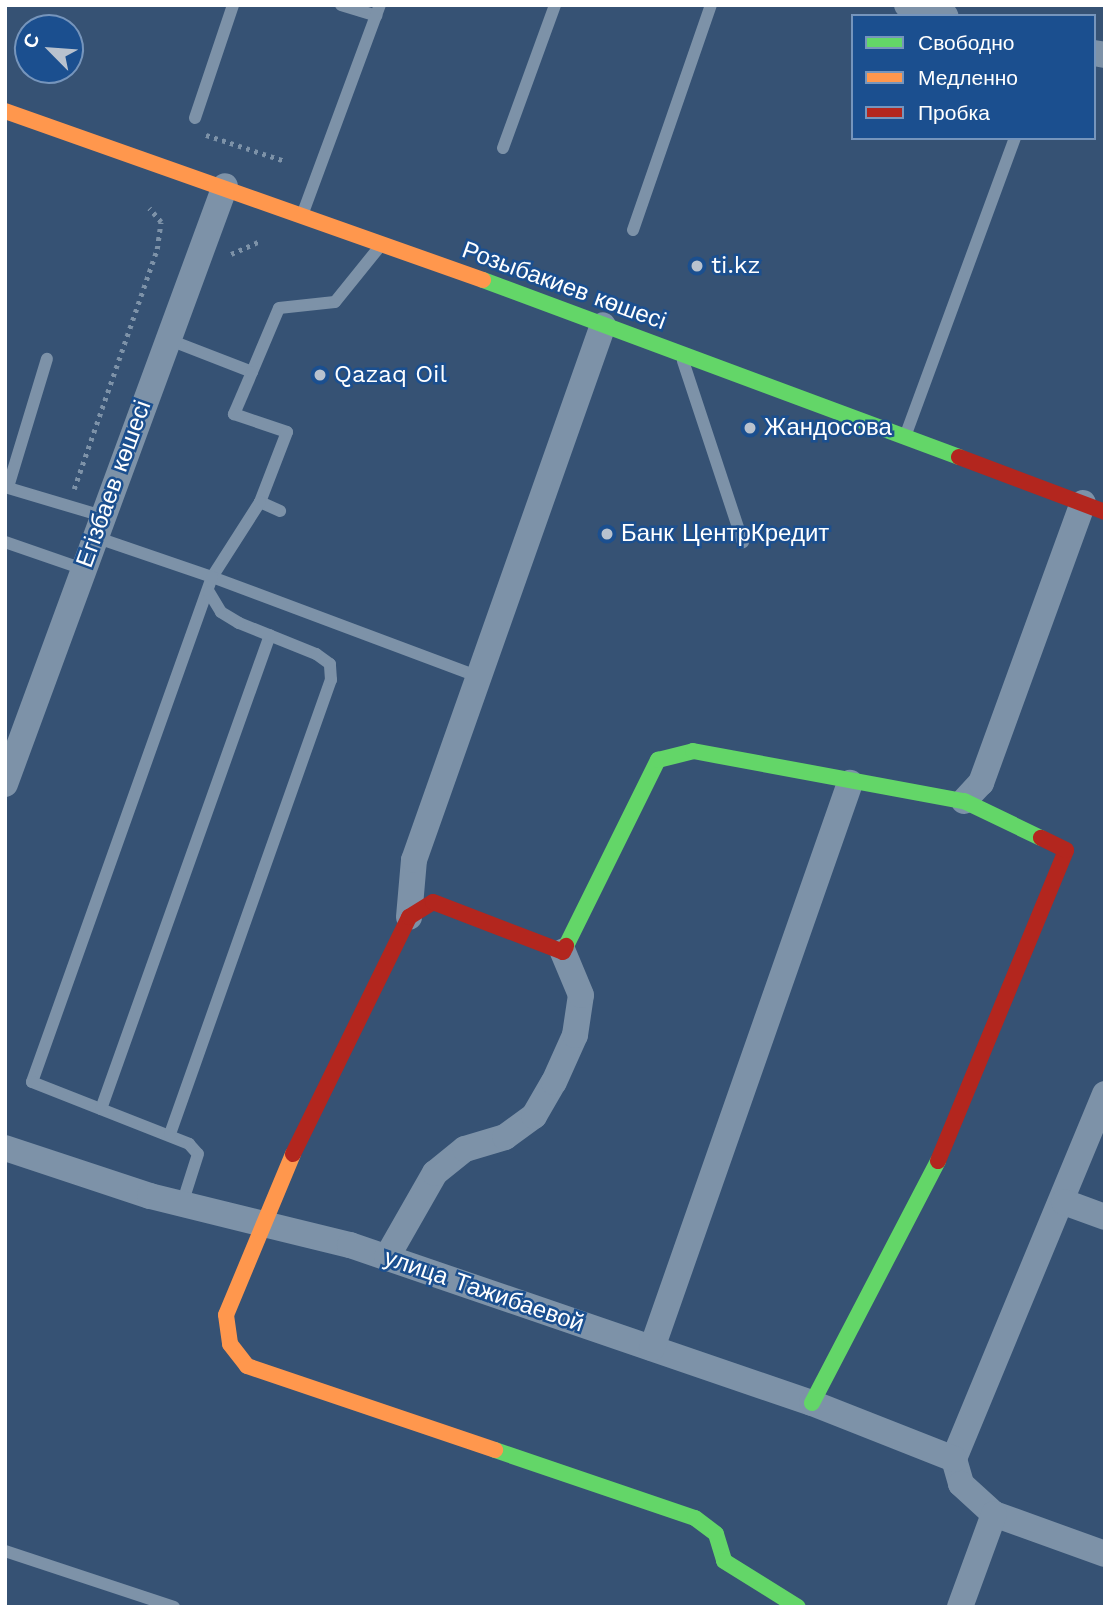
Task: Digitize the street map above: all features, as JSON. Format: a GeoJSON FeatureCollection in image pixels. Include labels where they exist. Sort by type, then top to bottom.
{"type":"FeatureCollection","features":[{"type":"Feature","properties":{"kind":"street"},"geometry":{"type":"LineString","coordinates":[[907,5],[938,14]]}},
{"type":"Feature","properties":{"kind":"street","name":"Розыбакиев көшесі"},"geometry":{"type":"LineString","coordinates":[[5,111],[302,213],[1094,507]]}},
{"type":"Feature","properties":{"kind":"street","name":"Егізбаев көшесі"},"geometry":{"type":"LineString","coordinates":[[5,784],[225,186]]}},
{"type":"Feature","properties":{"kind":"street"},"geometry":{"type":"LineString","coordinates":[[603,325],[414,860],[408,917],[259,1224],[226,1315],[230,1344],[247,1366],[695,1518],[716,1534],[724,1561],[798,1607]]}},
{"type":"Feature","properties":{"kind":"street"},"geometry":{"type":"LineString","coordinates":[[964,801],[981,783],[1094,507]]}},
{"type":"Feature","properties":{"kind":"street"},"geometry":{"type":"LineString","coordinates":[[563,952],[658,760],[693,751],[850,783],[964,801],[1066,850],[953,1131],[812,1403]]}},
{"type":"Feature","properties":{"kind":"street"},"geometry":{"type":"LineString","coordinates":[[652,1348],[850,783]]}},
{"type":"Feature","properties":{"kind":"street"},"geometry":{"type":"LineString","coordinates":[[387,1257],[435,1173],[465,1149],[505,1137],[534,1116],[554,1082],[575,1035],[581,995],[563,952],[433,902],[408,917]]}},
{"type":"Feature","properties":{"kind":"street"},"geometry":{"type":"LineString","coordinates":[[1105,1094],[1064,1202],[954,1459],[961,1484],[993,1514],[1105,1554]]}},
{"type":"Feature","properties":{"kind":"street","name":"улица Тажибаевой"},"geometry":{"type":"LineString","coordinates":[[5,1147],[182,1205],[387,1257],[812,1403],[954,1459]]}},
{"type":"Feature","properties":{"kind":"street"},"geometry":{"type":"LineString","coordinates":[[1064,1202],[1105,1217]]}},
{"type":"Feature","properties":{"kind":"street"},"geometry":{"type":"LineString","coordinates":[[960,1607],[993,1514]]}},
{"type":"Feature","properties":{"kind":"lane"},"geometry":{"type":"LineString","coordinates":[[195,118],[233,5]]}},
{"type":"Feature","properties":{"kind":"lane"},"geometry":{"type":"LineString","coordinates":[[302,213],[378,11],[341,5]]}},
{"type":"Feature","properties":{"kind":"lane"},"geometry":{"type":"LineString","coordinates":[[503,148],[555,5]]}},
{"type":"Feature","properties":{"kind":"lane"},"geometry":{"type":"LineString","coordinates":[[633,230],[711,5]]}},
{"type":"Feature","properties":{"kind":"lane"},"geometry":{"type":"LineString","coordinates":[[905,437],[1014,140]]}},
{"type":"Feature","properties":{"kind":"lane"},"geometry":{"type":"LineString","coordinates":[[182,1205],[198,1154],[170,1135],[32,1082],[209,592],[212,577],[260,502],[286,432],[234,414],[279,309],[335,302],[382,243]]}},
{"type":"Feature","properties":{"kind":"lane"},"geometry":{"type":"LineString","coordinates":[[167,339],[252,372]]}},
{"type":"Feature","properties":{"kind":"lane"},"geometry":{"type":"LineString","coordinates":[[681,354],[743,541]]}},
{"type":"Feature","properties":{"kind":"lane"},"geometry":{"type":"LineString","coordinates":[[47,359],[7,487],[68,506],[98,527],[212,577],[479,677]]}},
{"type":"Feature","properties":{"kind":"lane"},"geometry":{"type":"LineString","coordinates":[[260,502],[280,512]]}},
{"type":"Feature","properties":{"kind":"lane"},"geometry":{"type":"LineString","coordinates":[[5,542],[83,569]]}},
{"type":"Feature","properties":{"kind":"lane"},"geometry":{"type":"LineString","coordinates":[[170,1135],[331,680],[330,664],[316,654],[221,612],[209,592]]}},
{"type":"Feature","properties":{"kind":"lane"},"geometry":{"type":"LineString","coordinates":[[101,1108],[270,635]]}},
{"type":"Feature","properties":{"kind":"lane"},"geometry":{"type":"LineString","coordinates":[[5,1551],[174,1607]]}},
{"type":"Feature","properties":{"kind":"path"},"geometry":{"type":"LineString","coordinates":[[201,133],[285,161]]}},
{"type":"Feature","properties":{"kind":"path"},"geometry":{"type":"LineString","coordinates":[[68,506],[158,249],[161,222],[149,208]]}},
{"type":"Feature","properties":{"kind":"path"},"geometry":{"type":"LineString","coordinates":[[226,263],[231,253],[258,242]]}},
{"type":"Feature","properties":{"kind":"traffic: fast"},"geometry":{"type":"LineString","coordinates":[[483,280],[959,457]]}},
{"type":"Feature","properties":{"kind":"traffic: fast"},"geometry":{"type":"LineString","coordinates":[[566,946],[658,760],[693,751],[964,801],[1041,838]]}},
{"type":"Feature","properties":{"kind":"traffic: fast"},"geometry":{"type":"LineString","coordinates":[[812,1403],[938,1161]]}},
{"type":"Feature","properties":{"kind":"traffic: fast"},"geometry":{"type":"LineString","coordinates":[[495,1450],[695,1518],[716,1534],[724,1561],[798,1607]]}},
{"type":"Feature","properties":{"kind":"traffic: slow"},"geometry":{"type":"LineString","coordinates":[[5,111],[483,280]]}},
{"type":"Feature","properties":{"kind":"traffic: slow"},"geometry":{"type":"LineString","coordinates":[[293,1154],[226,1315],[230,1344],[247,1366],[495,1450]]}},
{"type":"Feature","properties":{"kind":"traffic: jam"},"geometry":{"type":"LineString","coordinates":[[959,457],[1105,512]]}},
{"type":"Feature","properties":{"kind":"traffic: jam"},"geometry":{"type":"LineString","coordinates":[[938,1161],[1066,850],[1041,838]]}},
{"type":"Feature","properties":{"kind":"traffic: jam"},"geometry":{"type":"LineString","coordinates":[[293,1154],[409,917],[433,902],[563,952],[566,946]]}},
{"type":"Feature","properties":{"kind":"place","name":"ti.kz"},"geometry":{"type":"Point","coordinates":[697,266]}},
{"type":"Feature","properties":{"kind":"place","name":"Qazaq Oil"},"geometry":{"type":"Point","coordinates":[320,375]}},
{"type":"Feature","properties":{"kind":"place","name":"Жандосова"},"geometry":{"type":"Point","coordinates":[750,428]}},
{"type":"Feature","properties":{"kind":"place","name":"Банк ЦентрКредит"},"geometry":{"type":"Point","coordinates":[607,534]}}]}
